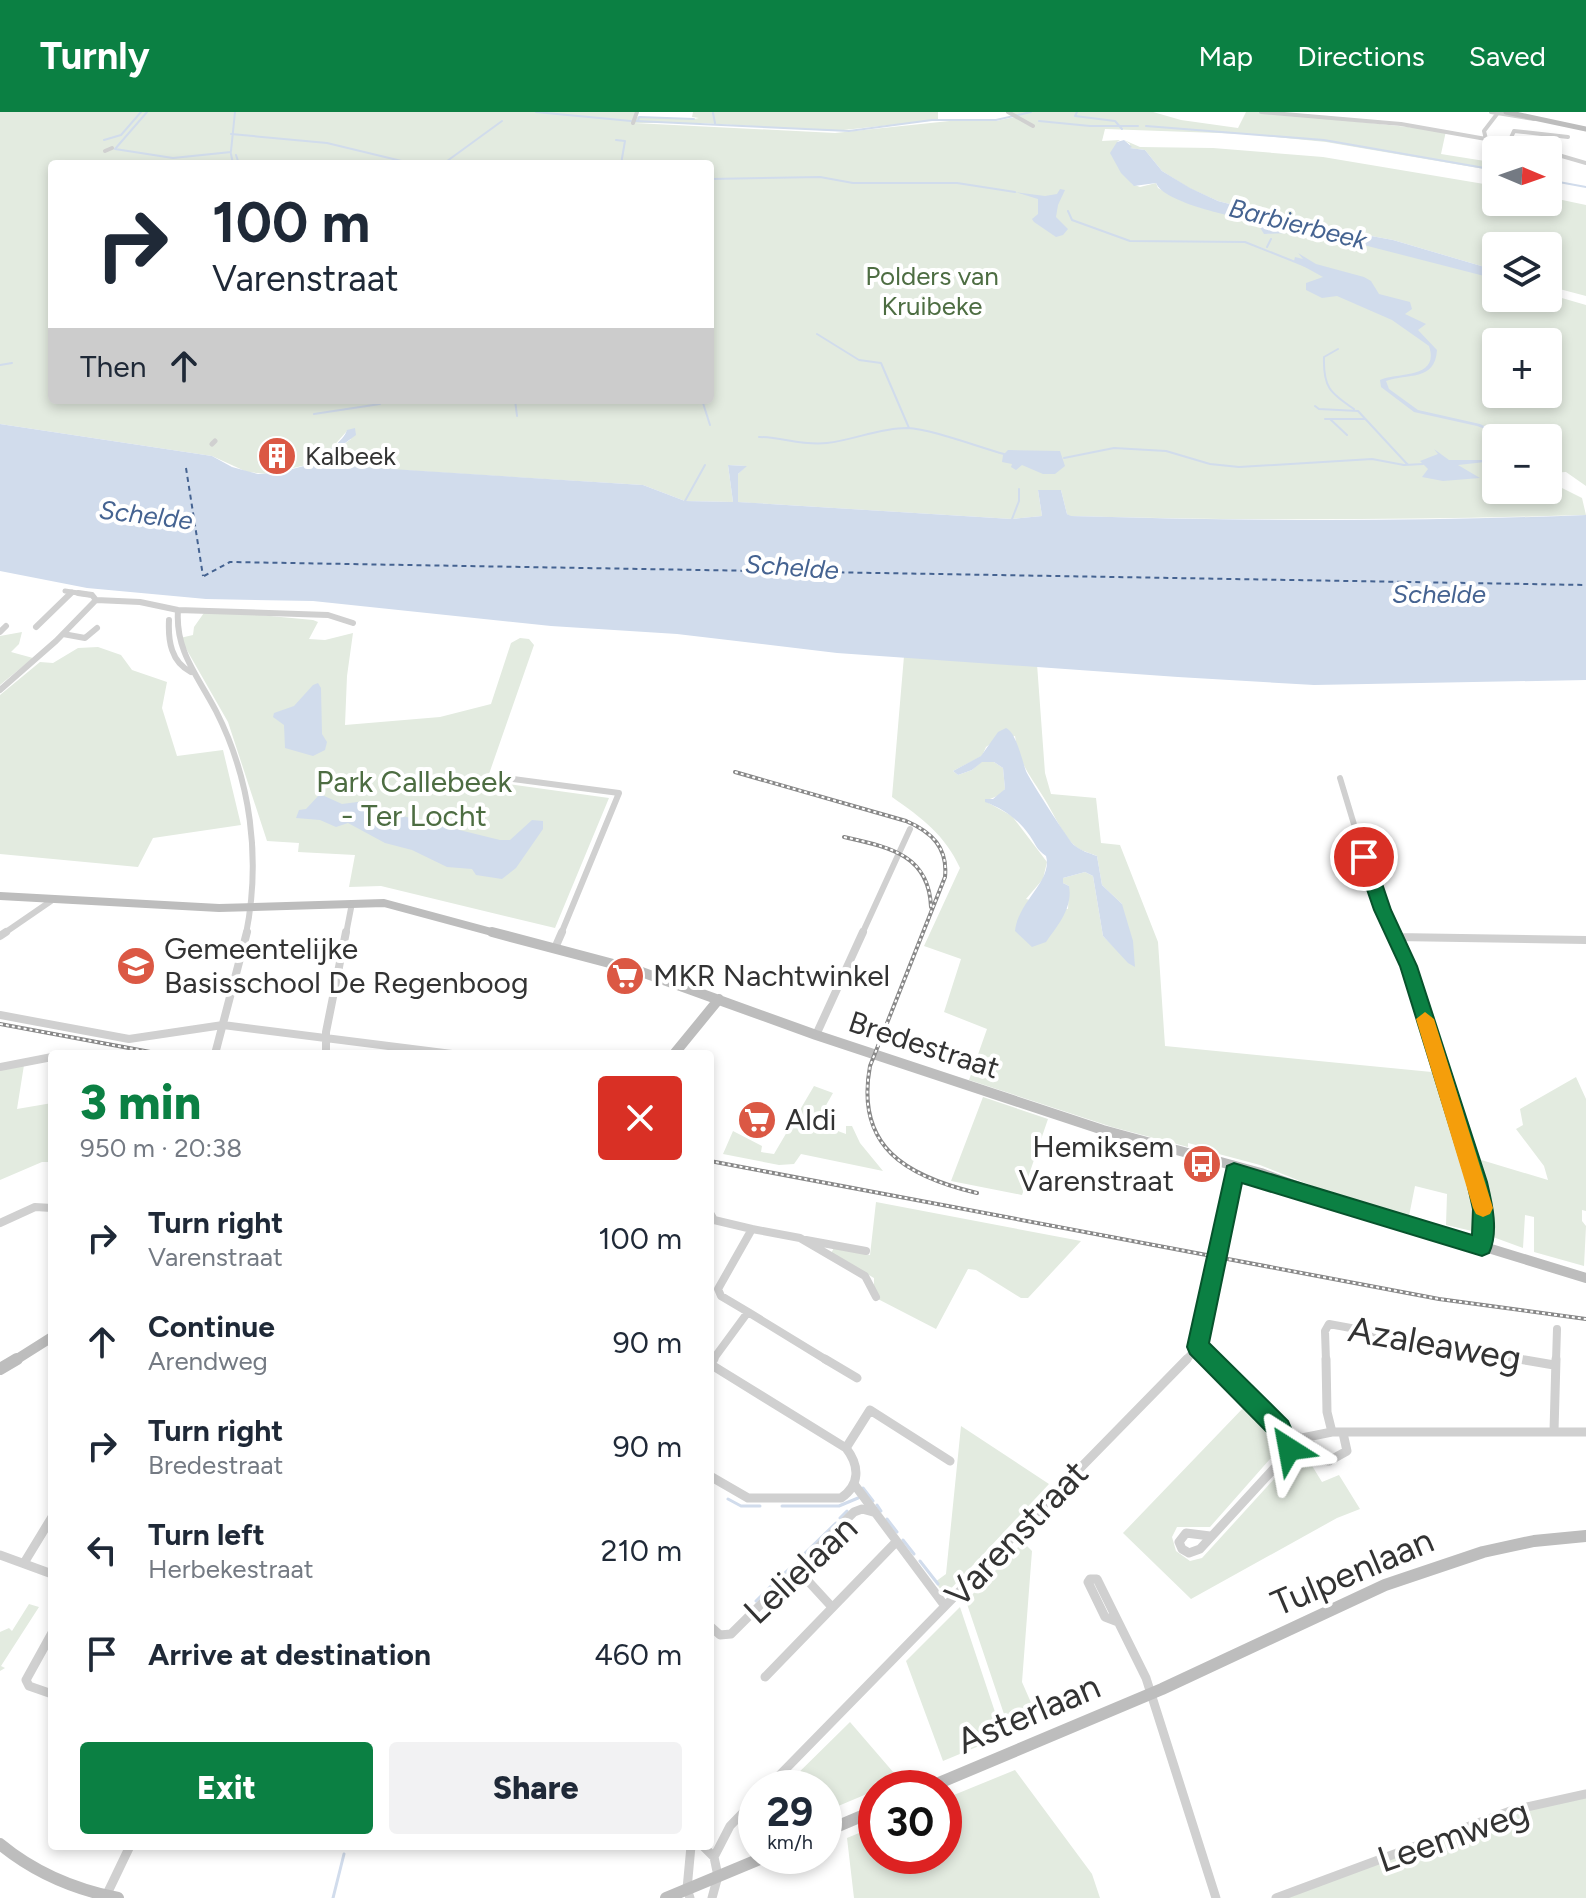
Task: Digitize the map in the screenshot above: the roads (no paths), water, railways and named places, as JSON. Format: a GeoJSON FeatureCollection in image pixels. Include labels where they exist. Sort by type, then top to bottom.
{"type":"FeatureCollection","features":[{"type":"Feature","properties":{"kind":"main road"},"geometry":{"type":"LineString","coordinates":[[1510,112],[1533,120],[1586,129]]}},
{"type":"Feature","properties":{"kind":"main road","name":"Bredestraat"},"geometry":{"type":"LineString","coordinates":[[0,896],[51,901],[249,908],[384,903],[636,970],[816,1035],[1114,1134],[1586,1278]]}},
{"type":"Feature","properties":{"kind":"main road"},"geometry":{"type":"LineString","coordinates":[[677,1050],[719,999]]}},
{"type":"Feature","properties":{"kind":"main road","name":"Bredestraat"},"geometry":{"type":"LineString","coordinates":[[1114,1134],[1261,1173],[1351,1206]]}},
{"type":"Feature","properties":{"kind":"main road"},"geometry":{"type":"LineString","coordinates":[[0,1369],[48,1339]]}},
{"type":"Feature","properties":{"kind":"main road","name":"Tulpenlaan"},"geometry":{"type":"LineString","coordinates":[[1152,1693],[1430,1567],[1497,1546],[1586,1536]]}},
{"type":"Feature","properties":{"kind":"main road","name":"Asterlaan"},"geometry":{"type":"LineString","coordinates":[[962,1773],[1152,1693]]}},
{"type":"Feature","properties":{"kind":"main road"},"geometry":{"type":"LineString","coordinates":[[0,1844],[19,1861],[57,1883],[112,1897]]}},
{"type":"Feature","properties":{"kind":"main road"},"geometry":{"type":"LineString","coordinates":[[666,1898],[688,1894],[738,1868]]}},
{"type":"Feature","properties":{"kind":"street"},"geometry":{"type":"LineString","coordinates":[[633,123],[637,112]]}},
{"type":"Feature","properties":{"kind":"street"},"geometry":{"type":"LineString","coordinates":[[1008,112],[1033,126]]}},
{"type":"Feature","properties":{"kind":"street"},"geometry":{"type":"LineString","coordinates":[[1261,112],[1401,124],[1482,138]]}},
{"type":"Feature","properties":{"kind":"street"},"geometry":{"type":"LineString","coordinates":[[1491,112],[1544,122]]}},
{"type":"Feature","properties":{"kind":"street"},"geometry":{"type":"LineString","coordinates":[[1485,136],[1484,131],[1497,114]]}},
{"type":"Feature","properties":{"kind":"street"},"geometry":{"type":"LineString","coordinates":[[1512,136],[1514,131],[1559,136]]}},
{"type":"Feature","properties":{"kind":"street"},"geometry":{"type":"LineString","coordinates":[[1562,136],[1568,137]]}},
{"type":"Feature","properties":{"kind":"street"},"geometry":{"type":"LineString","coordinates":[[105,151],[112,148]]}},
{"type":"Feature","properties":{"kind":"street"},"geometry":{"type":"LineString","coordinates":[[1562,156],[1586,163]]}},
{"type":"Feature","properties":{"kind":"street"},"geometry":{"type":"LineString","coordinates":[[36,627],[68,592],[92,595],[96,600]]}},
{"type":"Feature","properties":{"kind":"street"},"geometry":{"type":"LineString","coordinates":[[0,690],[96,600],[140,602],[178,610],[328,615],[353,623]]}},
{"type":"Feature","properties":{"kind":"street"},"geometry":{"type":"LineString","coordinates":[[178,610],[176,640],[222,723],[251,827],[256,858],[249,908],[216,1050]]}},
{"type":"Feature","properties":{"kind":"street"},"geometry":{"type":"LineString","coordinates":[[169,620],[169,642],[173,654],[184,669],[193,673]]}},
{"type":"Feature","properties":{"kind":"street"},"geometry":{"type":"LineString","coordinates":[[0,632],[6,626]]}},
{"type":"Feature","properties":{"kind":"street"},"geometry":{"type":"LineString","coordinates":[[63,634],[85,638],[97,628]]}},
{"type":"Feature","properties":{"kind":"street"},"geometry":{"type":"LineString","coordinates":[[1340,778],[1372,884],[1408,966],[1477,1182],[1483,1209],[1482,1247]]}},
{"type":"Feature","properties":{"kind":"street"},"geometry":{"type":"LineString","coordinates":[[513,779],[619,793],[555,948]]}},
{"type":"Feature","properties":{"kind":"street"},"geometry":{"type":"LineString","coordinates":[[816,1035],[910,829]]}},
{"type":"Feature","properties":{"kind":"street"},"geometry":{"type":"LineString","coordinates":[[0,936],[51,901]]}},
{"type":"Feature","properties":{"kind":"street"},"geometry":{"type":"LineString","coordinates":[[326,1050],[352,903]]}},
{"type":"Feature","properties":{"kind":"street"},"geometry":{"type":"LineString","coordinates":[[1396,937],[1586,940]]}},
{"type":"Feature","properties":{"kind":"street"},"geometry":{"type":"LineString","coordinates":[[0,1015],[129,1039],[223,1025],[420,1050]]}},
{"type":"Feature","properties":{"kind":"street"},"geometry":{"type":"LineString","coordinates":[[0,1067],[48,1058]]}},
{"type":"Feature","properties":{"kind":"street"},"geometry":{"type":"LineString","coordinates":[[1234,1172],[1198,1347],[1280,1429],[1289,1449]]}},
{"type":"Feature","properties":{"kind":"street"},"geometry":{"type":"LineString","coordinates":[[0,1223],[35,1207],[48,1208]]}},
{"type":"Feature","properties":{"kind":"street"},"geometry":{"type":"LineString","coordinates":[[714,1220],[866,1251]]}},
{"type":"Feature","properties":{"kind":"street"},"geometry":{"type":"LineString","coordinates":[[752,1229],[718,1289],[721,1296],[857,1378]]}},
{"type":"Feature","properties":{"kind":"street"},"geometry":{"type":"LineString","coordinates":[[800,1238],[865,1276],[876,1297]]}},
{"type":"Feature","properties":{"kind":"street"},"geometry":{"type":"LineString","coordinates":[[714,1359],[748,1312]]}},
{"type":"Feature","properties":{"kind":"street","name":"Azaleaweg"},"geometry":{"type":"LineString","coordinates":[[1337,1433],[1326,1397],[1325,1331],[1329,1324],[1554,1365]]}},
{"type":"Feature","properties":{"kind":"street","name":"Azaleaweg"},"geometry":{"type":"LineString","coordinates":[[1554,1431],[1557,1329]]}},
{"type":"Feature","properties":{"kind":"street","name":"Varenstraat"},"geometry":{"type":"LineString","coordinates":[[785,1770],[1198,1347]]}},
{"type":"Feature","properties":{"kind":"street"},"geometry":{"type":"LineString","coordinates":[[714,1366],[846,1448],[857,1466],[854,1484],[847,1496],[833,1499],[752,1498],[714,1478]]}},
{"type":"Feature","properties":{"kind":"street"},"geometry":{"type":"LineString","coordinates":[[846,1448],[870,1410],[950,1461]]}},
{"type":"Feature","properties":{"kind":"street"},"geometry":{"type":"LineString","coordinates":[[1280,1429],[1305,1438],[1316,1458],[1329,1461],[1347,1451],[1337,1433]]}},
{"type":"Feature","properties":{"kind":"street"},"geometry":{"type":"LineString","coordinates":[[1210,1536],[1289,1449],[1305,1438],[1337,1433],[1586,1432]]}},
{"type":"Feature","properties":{"kind":"street"},"geometry":{"type":"LineString","coordinates":[[854,1484],[873,1512]]}},
{"type":"Feature","properties":{"kind":"street","name":"Lelielaan"},"geometry":{"type":"LineString","coordinates":[[714,1630],[720,1635],[731,1634],[854,1512],[862,1509],[873,1512],[945,1606]]}},
{"type":"Feature","properties":{"kind":"street"},"geometry":{"type":"LineString","coordinates":[[24,1563],[48,1523]]}},
{"type":"Feature","properties":{"kind":"street"},"geometry":{"type":"LineString","coordinates":[[765,1677],[896,1542]]}},
{"type":"Feature","properties":{"kind":"street"},"geometry":{"type":"LineString","coordinates":[[0,1555],[48,1572]]}},
{"type":"Feature","properties":{"kind":"street"},"geometry":{"type":"LineString","coordinates":[[797,1569],[831,1606]]}},
{"type":"Feature","properties":{"kind":"street"},"geometry":{"type":"LineString","coordinates":[[1118,1622],[1152,1693],[1216,1898]]}},
{"type":"Feature","properties":{"kind":"street"},"geometry":{"type":"LineString","coordinates":[[48,1640],[26,1680],[29,1686],[48,1693]]}},
{"type":"Feature","properties":{"kind":"street","name":"Leemweg"},"geometry":{"type":"LineString","coordinates":[[1276,1898],[1513,1810],[1586,1794]]}},
{"type":"Feature","properties":{"kind":"street"},"geometry":{"type":"LineString","coordinates":[[714,1857],[730,1826],[738,1818]]}},
{"type":"Feature","properties":{"kind":"street"},"geometry":{"type":"LineString","coordinates":[[112,1897],[129,1850]]}},
{"type":"Feature","properties":{"kind":"street"},"geometry":{"type":"LineString","coordinates":[[688,1894],[691,1850]]}},
{"type":"Feature","properties":{"kind":"street"},"geometry":{"type":"LineString","coordinates":[[707,1850],[714,1857],[718,1876],[712,1898]]}},
{"type":"Feature","properties":{"kind":"water"},"geometry":{"type":"Polygon","coordinates":[[[1124,140],[1130,148],[1145,150],[1162,171],[1218,201],[1306,224],[1393,240],[1482,266],[1482,275],[1352,242],[1289,233],[1264,234],[1256,221],[1185,203],[1172,197],[1156,183],[1134,186],[1121,173],[1110,153],[1117,142],[1124,140]]]}},
{"type":"Feature","properties":{"kind":"water"},"geometry":{"type":"Polygon","coordinates":[[[1060,189],[1065,190],[1056,217],[1068,229],[1056,237],[1032,219],[1038,214],[1038,199],[1015,192],[1045,196],[1057,194],[1060,189]]]}},
{"type":"Feature","properties":{"kind":"water"},"geometry":{"type":"Polygon","coordinates":[[[1298,253],[1316,264],[1364,277],[1371,281],[1379,294],[1410,302],[1412,309],[1405,314],[1426,324],[1418,330],[1437,350],[1435,360],[1426,372],[1386,381],[1389,389],[1418,410],[1480,424],[1482,428],[1414,412],[1381,387],[1380,380],[1415,372],[1429,364],[1429,346],[1392,320],[1337,296],[1322,298],[1306,290],[1306,283],[1323,277],[1294,261],[1295,257],[1303,259],[1298,253]]]}},
{"type":"Feature","properties":{"kind":"water","name":"Schelde"},"geometry":{"type":"Polygon","coordinates":[[[0,424],[212,456],[232,467],[258,474],[277,473],[319,462],[347,430],[355,428],[356,435],[337,449],[334,455],[344,466],[643,485],[685,501],[733,502],[728,465],[747,466],[738,474],[738,502],[1012,519],[1042,516],[1038,490],[1061,490],[1067,514],[1071,516],[1328,520],[1586,515],[1586,680],[1314,685],[1178,677],[837,653],[677,634],[551,626],[313,601],[206,599],[87,588],[0,571],[0,424]]]}},
{"type":"Feature","properties":{"kind":"water"},"geometry":{"type":"Polygon","coordinates":[[[1434,449],[1449,460],[1482,460],[1458,465],[1480,478],[1443,481],[1422,477],[1428,469],[1420,461],[1438,454],[1434,449]]]}},
{"type":"Feature","properties":{"kind":"water"},"geometry":{"type":"Polygon","coordinates":[[[1008,450],[1060,451],[1065,466],[1055,474],[1043,474],[1022,465],[1016,470],[1011,467],[1012,464],[1002,462],[1008,450]]]}},
{"type":"Feature","properties":{"kind":"water"},"geometry":{"type":"Polygon","coordinates":[[[318,683],[321,688],[322,734],[327,742],[325,750],[313,756],[285,748],[284,725],[273,717],[274,713],[294,706],[318,683]]]}},
{"type":"Feature","properties":{"kind":"water"},"geometry":{"type":"Polygon","coordinates":[[[1006,728],[1016,740],[1028,776],[1071,841],[1079,849],[1097,856],[1102,885],[1122,904],[1133,941],[1135,967],[1103,936],[1093,876],[1085,872],[1063,878],[1063,883],[1069,886],[1069,902],[1064,916],[1046,942],[1032,947],[1015,931],[1022,910],[1045,874],[1046,856],[1015,820],[985,802],[985,799],[993,799],[1005,789],[1003,768],[994,762],[982,762],[958,775],[953,771],[981,756],[998,732],[1006,728]]]}},
{"type":"Feature","properties":{"kind":"water"},"geometry":{"type":"Polygon","coordinates":[[[320,794],[342,804],[365,801],[378,810],[500,840],[510,840],[532,820],[543,821],[543,829],[516,868],[502,879],[476,875],[472,869],[447,867],[412,850],[385,843],[348,823],[336,827],[320,820],[296,818],[299,810],[306,809],[320,794]]]}},
{"type":"Feature","properties":{"kind":"waterway"},"geometry":{"type":"LineString","coordinates":[[104,140],[121,135],[141,112]]}},
{"type":"Feature","properties":{"kind":"waterway"},"geometry":{"type":"LineString","coordinates":[[147,112],[115,149],[173,158],[231,152]]}},
{"type":"Feature","properties":{"kind":"waterway"},"geometry":{"type":"LineString","coordinates":[[233,134],[235,112]]}},
{"type":"Feature","properties":{"kind":"waterway"},"geometry":{"type":"LineString","coordinates":[[536,112],[631,121]]}},
{"type":"Feature","properties":{"kind":"waterway"},"geometry":{"type":"LineString","coordinates":[[636,121],[849,131],[932,120],[996,120],[1031,112]]}},
{"type":"Feature","properties":{"kind":"waterway","name":"Barbierbeek"},"geometry":{"type":"LineString","coordinates":[[1077,112],[1075,116],[1115,121],[1119,126]]}},
{"type":"Feature","properties":{"kind":"waterway"},"geometry":{"type":"LineString","coordinates":[[713,113],[715,123]]}},
{"type":"Feature","properties":{"kind":"waterway"},"geometry":{"type":"LineString","coordinates":[[638,121],[639,117],[694,119]]}},
{"type":"Feature","properties":{"kind":"waterway"},"geometry":{"type":"LineString","coordinates":[[448,160],[502,121]]}},
{"type":"Feature","properties":{"kind":"waterway"},"geometry":{"type":"LineString","coordinates":[[1039,121],[1119,126]]}},
{"type":"Feature","properties":{"kind":"waterway"},"geometry":{"type":"LineString","coordinates":[[1119,126],[1138,126]]}},
{"type":"Feature","properties":{"kind":"waterway"},"geometry":{"type":"LineString","coordinates":[[1146,126],[1324,140],[1482,168]]}},
{"type":"Feature","properties":{"kind":"waterway"},"geometry":{"type":"LineString","coordinates":[[231,151],[233,134]]}},
{"type":"Feature","properties":{"kind":"waterway"},"geometry":{"type":"LineString","coordinates":[[233,134],[327,143],[397,160]]}},
{"type":"Feature","properties":{"kind":"waterway"},"geometry":{"type":"LineString","coordinates":[[616,140],[625,141],[622,160]]}},
{"type":"Feature","properties":{"kind":"waterway"},"geometry":{"type":"LineString","coordinates":[[231,154],[232,160]]}},
{"type":"Feature","properties":{"kind":"waterway"},"geometry":{"type":"LineString","coordinates":[[236,155],[238,160]]}},
{"type":"Feature","properties":{"kind":"waterway"},"geometry":{"type":"LineString","coordinates":[[714,179],[820,177],[853,183],[957,183],[1015,192]]}},
{"type":"Feature","properties":{"kind":"waterway"},"geometry":{"type":"LineString","coordinates":[[1562,183],[1586,187]]}},
{"type":"Feature","properties":{"kind":"waterway","name":"Barbierbeek"},"geometry":{"type":"LineString","coordinates":[[1068,211],[1072,220],[1130,241],[1245,242],[1313,269]]}},
{"type":"Feature","properties":{"kind":"waterway"},"geometry":{"type":"LineString","coordinates":[[1267,247],[1271,239]]}},
{"type":"Feature","properties":{"kind":"waterway"},"geometry":{"type":"LineString","coordinates":[[817,334],[859,360],[881,363],[909,428]]}},
{"type":"Feature","properties":{"kind":"waterway"},"geometry":{"type":"LineString","coordinates":[[1338,349],[1324,357],[1325,376],[1334,393],[1354,409]]}},
{"type":"Feature","properties":{"kind":"waterway"},"geometry":{"type":"LineString","coordinates":[[0,365],[12,363]]}},
{"type":"Feature","properties":{"kind":"waterway"},"geometry":{"type":"LineString","coordinates":[[314,414],[380,404]]}},
{"type":"Feature","properties":{"kind":"waterway"},"geometry":{"type":"LineString","coordinates":[[516,404],[517,416]]}},
{"type":"Feature","properties":{"kind":"waterway"},"geometry":{"type":"LineString","coordinates":[[703,404],[710,425]]}},
{"type":"Feature","properties":{"kind":"waterway"},"geometry":{"type":"LineString","coordinates":[[1315,406],[1319,409],[1358,411],[1408,465]]}},
{"type":"Feature","properties":{"kind":"waterway"},"geometry":{"type":"LineString","coordinates":[[1325,419],[1330,419]]}},
{"type":"Feature","properties":{"kind":"waterway"},"geometry":{"type":"LineString","coordinates":[[1330,419],[1364,419]]}},
{"type":"Feature","properties":{"kind":"waterway"},"geometry":{"type":"LineString","coordinates":[[1330,419],[1347,435]]}},
{"type":"Feature","properties":{"kind":"waterway"},"geometry":{"type":"LineString","coordinates":[[759,437],[818,444],[907,428],[1004,454]]}},
{"type":"Feature","properties":{"kind":"waterway"},"geometry":{"type":"LineString","coordinates":[[1064,458],[1114,448],[1166,451],[1210,464],[1239,467],[1372,459],[1408,465]]}},
{"type":"Feature","properties":{"kind":"waterway"},"geometry":{"type":"LineString","coordinates":[[1408,465],[1423,464]]}},
{"type":"Feature","properties":{"kind":"waterway"},"geometry":{"type":"LineString","coordinates":[[685,501],[705,465]]}},
{"type":"Feature","properties":{"kind":"waterway"},"geometry":{"type":"LineString","coordinates":[[1012,519],[1019,501],[1019,489]]}},
{"type":"Feature","properties":{"kind":"waterway"},"geometry":{"type":"LineString","coordinates":[[863,1488],[873,1501]]}},
{"type":"Feature","properties":{"kind":"waterway"},"geometry":{"type":"LineString","coordinates":[[782,1506],[839,1506],[858,1498]]}},
{"type":"Feature","properties":{"kind":"waterway"},"geometry":{"type":"LineString","coordinates":[[728,1499],[741,1506],[760,1506]]}},
{"type":"Feature","properties":{"kind":"waterway"},"geometry":{"type":"LineString","coordinates":[[877,1505],[881,1511]]}},
{"type":"Feature","properties":{"kind":"waterway"},"geometry":{"type":"LineString","coordinates":[[840,1518],[847,1511]]}},
{"type":"Feature","properties":{"kind":"waterway"},"geometry":{"type":"LineString","coordinates":[[887,1519],[897,1532]]}},
{"type":"Feature","properties":{"kind":"waterway"},"geometry":{"type":"LineString","coordinates":[[799,1559],[836,1523]]}},
{"type":"Feature","properties":{"kind":"waterway"},"geometry":{"type":"LineString","coordinates":[[903,1540],[914,1554]]}},
{"type":"Feature","properties":{"kind":"waterway"},"geometry":{"type":"LineString","coordinates":[[920,1561],[938,1584]]}},
{"type":"Feature","properties":{"kind":"waterway"},"geometry":{"type":"LineString","coordinates":[[775,1582],[789,1569]]}},
{"type":"Feature","properties":{"kind":"waterway"},"geometry":{"type":"LineString","coordinates":[[756,1601],[773,1584]]}},
{"type":"Feature","properties":{"kind":"waterway"},"geometry":{"type":"LineString","coordinates":[[333,1898],[344,1854]]}},
{"type":"Feature","properties":{"kind":"railway"},"geometry":{"type":"LineString","coordinates":[[735,772],[906,821],[931,836],[941,849],[945,877],[870,1066],[867,1094],[870,1118],[891,1154],[928,1177],[977,1193]]}},
{"type":"Feature","properties":{"kind":"railway"},"geometry":{"type":"LineString","coordinates":[[844,837],[890,850],[914,864],[923,875],[931,907]]}},
{"type":"Feature","properties":{"kind":"railway"},"geometry":{"type":"LineString","coordinates":[[0,1024],[140,1050]]}},
{"type":"Feature","properties":{"kind":"railway"},"geometry":{"type":"LineString","coordinates":[[714,1162],[1439,1299],[1586,1319]]}},
{"type":"Feature","properties":{"kind":"place","name":"Kalbeek"},"geometry":{"type":"Point","coordinates":[277,456]}},
{"type":"Feature","properties":{"kind":"place","name":"Gemeentelijke Basisschool De Regenboog"},"geometry":{"type":"Point","coordinates":[136,966]}},
{"type":"Feature","properties":{"kind":"place","name":"MKR Nachtwinkel"},"geometry":{"type":"Point","coordinates":[625,976]}},
{"type":"Feature","properties":{"kind":"place","name":"Aldi"},"geometry":{"type":"Point","coordinates":[757,1120]}},
{"type":"Feature","properties":{"kind":"place","name":"Hemiksem Varenstraat"},"geometry":{"type":"Point","coordinates":[1202,1164]}},
{"type":"Feature","properties":{"kind":"park label","name":"Polders van Kruibeke"},"geometry":{"type":"Point","coordinates":[932,291]}},
{"type":"Feature","properties":{"kind":"park label","name":"Park Callebeek - Ter Locht"},"geometry":{"type":"Point","coordinates":[414,799]}}]}
